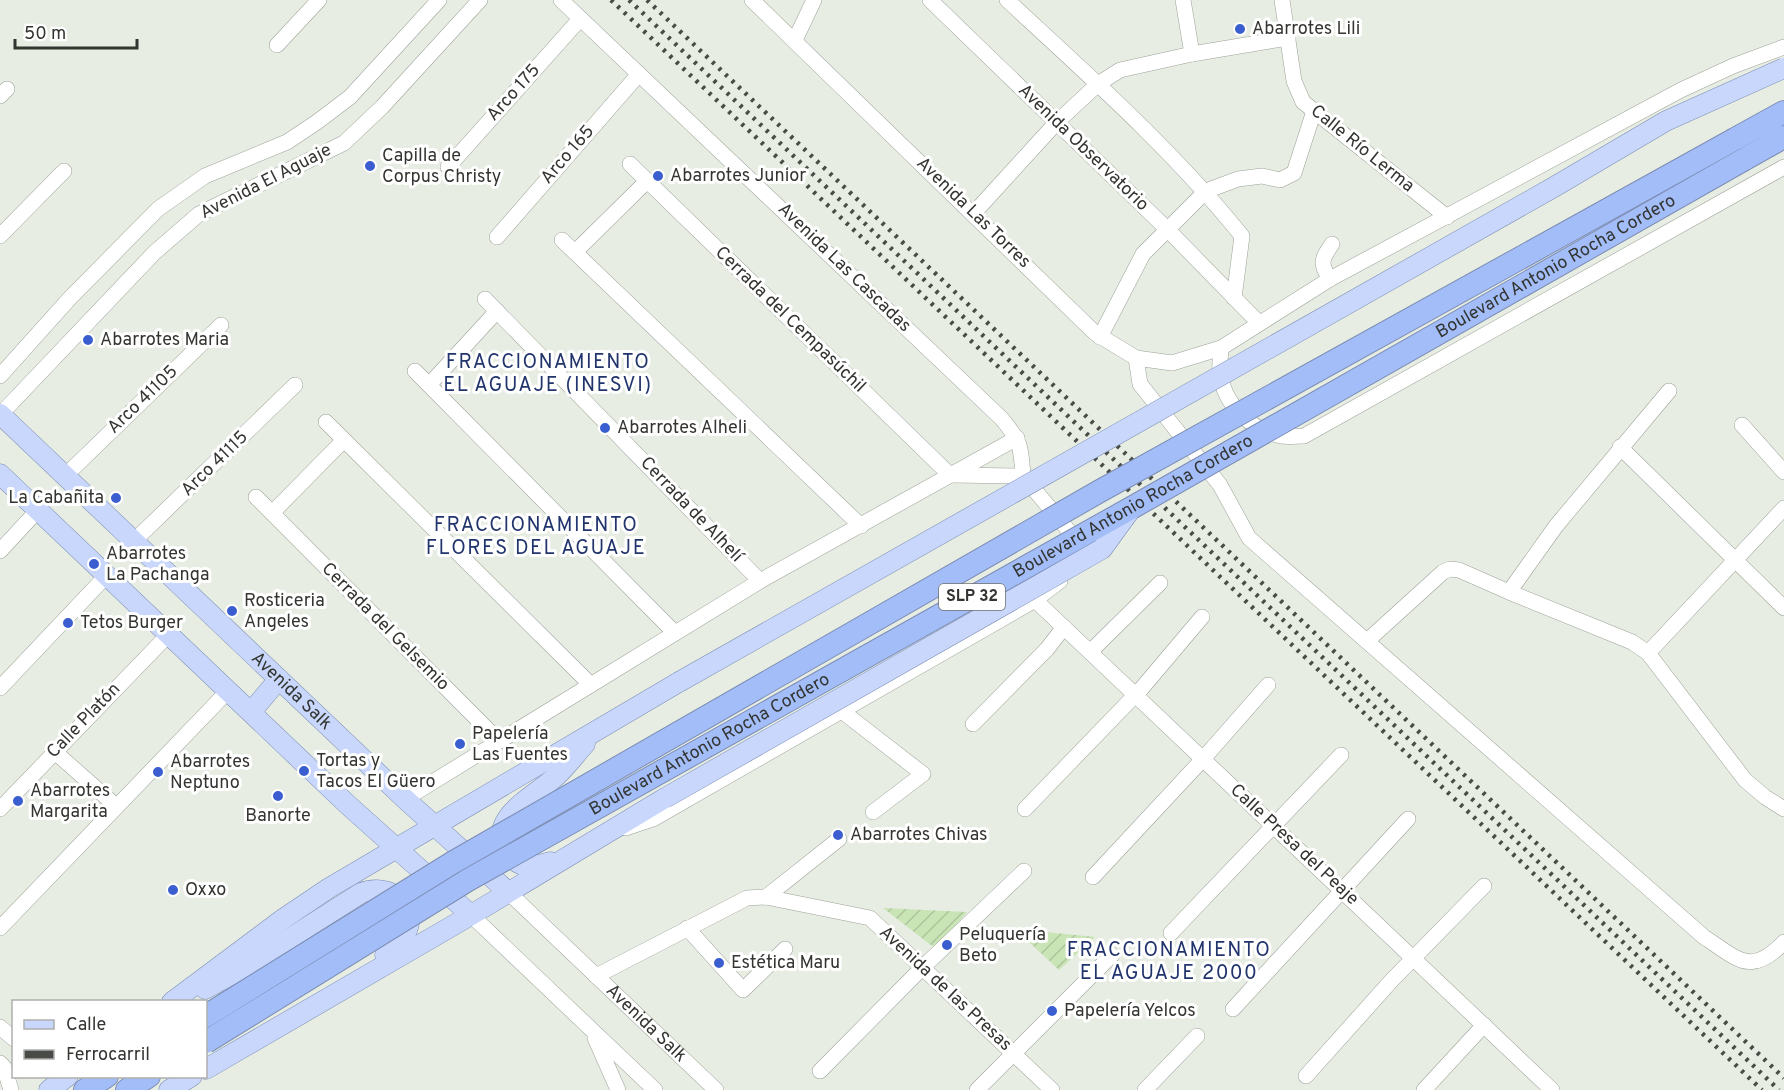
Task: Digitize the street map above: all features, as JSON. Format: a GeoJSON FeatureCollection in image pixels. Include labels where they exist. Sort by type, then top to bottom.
{"type":"FeatureCollection","features":[{"type":"Feature","properties":{"kind":"highway","name":"Boulevard Antonio Rocha Cordero"},"geometry":{"type":"LineString","coordinates":[[207,1015],[463,858],[1100,491],[1784,112]]}},
{"type":"Feature","properties":{"kind":"highway","name":"Boulevard Antonio Rocha Cordero"},"geometry":{"type":"LineString","coordinates":[[207,1041],[468,880],[1133,507],[1784,137]]}},
{"type":"Feature","properties":{"kind":"highway"},"geometry":{"type":"LineString","coordinates":[[85,1090],[105,1078]]}},
{"type":"Feature","properties":{"kind":"highway"},"geometry":{"type":"LineString","coordinates":[[127,1090],[147,1078]]}},
{"type":"Feature","properties":{"kind":"main road"},"geometry":{"type":"LineString","coordinates":[[175,1000],[283,918],[329,888],[679,682],[1543,193],[1666,121],[1784,68]]}},
{"type":"Feature","properties":{"kind":"main road","name":"Avenida Salk"},"geometry":{"type":"LineString","coordinates":[[0,414],[405,799],[507,891]]}},
{"type":"Feature","properties":{"kind":"main road"},"geometry":{"type":"LineString","coordinates":[[0,474],[396,849],[471,915]]}},
{"type":"Feature","properties":{"kind":"main road"},"geometry":{"type":"LineString","coordinates":[[595,840],[1102,549],[1133,507]]}},
{"type":"Feature","properties":{"kind":"main road"},"geometry":{"type":"LineString","coordinates":[[251,712],[279,679]]}},
{"type":"Feature","properties":{"kind":"main road"},"geometry":{"type":"LineString","coordinates":[[564,858],[542,865],[525,867],[514,861],[507,852],[502,840],[503,828],[508,816],[554,778],[599,729]]}},
{"type":"Feature","properties":{"kind":"main road","name":"Boulevard Antonio Rocha Cordero"},"geometry":{"type":"LineString","coordinates":[[207,1068],[595,840]]}},
{"type":"Feature","properties":{"kind":"main road"},"geometry":{"type":"LineString","coordinates":[[185,1000],[240,970],[361,892],[370,889],[388,890],[403,902],[409,919],[408,928],[399,944],[348,986]]}},
{"type":"Feature","properties":{"kind":"main road"},"geometry":{"type":"LineString","coordinates":[[50,1090],[67,1078]]}},
{"type":"Feature","properties":{"kind":"main road"},"geometry":{"type":"LineString","coordinates":[[169,1090],[190,1078]]}},
{"type":"Feature","properties":{"kind":"street"},"geometry":{"type":"LineString","coordinates":[[277,45],[320,0]]}},
{"type":"Feature","properties":{"kind":"street","name":"Avenida El Aguaje"},"geometry":{"type":"LineString","coordinates":[[0,376],[70,298],[158,209],[205,176],[287,142],[326,116],[350,98],[439,0]]}},
{"type":"Feature","properties":{"kind":"street","name":"Avenida El Aguaje"},"geometry":{"type":"LineString","coordinates":[[0,414],[154,252],[199,214],[344,143],[382,107],[480,0]]}},
{"type":"Feature","properties":{"kind":"street","name":"Avenida Las Cascadas"},"geometry":{"type":"LineString","coordinates":[[561,0],[993,410],[1017,438]]}},
{"type":"Feature","properties":{"kind":"street","name":"Avenida Las Torres"},"geometry":{"type":"LineString","coordinates":[[752,0],[1100,337],[1136,358],[1172,363],[1221,348],[1330,279],[1681,90],[1733,66],[1784,47]]}},
{"type":"Feature","properties":{"kind":"street"},"geometry":{"type":"LineString","coordinates":[[795,40],[814,0]]}},
{"type":"Feature","properties":{"kind":"street","name":"Avenida Observatorio"},"geometry":{"type":"LineString","coordinates":[[930,0],[1167,229],[1259,323]]}},
{"type":"Feature","properties":{"kind":"street"},"geometry":{"type":"LineString","coordinates":[[1006,0],[1098,84],[1206,191],[1242,236],[1234,298]]}},
{"type":"Feature","properties":{"kind":"street"},"geometry":{"type":"LineString","coordinates":[[1183,0],[1192,54]]}},
{"type":"Feature","properties":{"kind":"street","name":"Calle Río Lerma"},"geometry":{"type":"LineString","coordinates":[[1282,0],[1294,81],[1303,102],[1447,217]]}},
{"type":"Feature","properties":{"kind":"street","name":"Arco 175"},"geometry":{"type":"LineString","coordinates":[[448,167],[580,18]]}},
{"type":"Feature","properties":{"kind":"street"},"geometry":{"type":"LineString","coordinates":[[974,213],[1056,123],[1098,84],[1120,70],[1192,54],[1288,38]]}},
{"type":"Feature","properties":{"kind":"street","name":"Arco 165"},"geometry":{"type":"LineString","coordinates":[[497,237],[639,74]]}},
{"type":"Feature","properties":{"kind":"street"},"geometry":{"type":"LineString","coordinates":[[1100,337],[1143,254],[1206,191],[1238,179],[1262,176],[1280,180],[1294,172],[1314,111]]}},
{"type":"Feature","properties":{"kind":"street","name":"Cerrada del Cempasúchil"},"geometry":{"type":"LineString","coordinates":[[630,164],[950,475]]}},
{"type":"Feature","properties":{"kind":"street"},"geometry":{"type":"LineString","coordinates":[[1221,348],[1220,372],[1226,394],[1239,414],[1258,428],[1281,436],[1304,436],[1784,167]]}},
{"type":"Feature","properties":{"kind":"street"},"geometry":{"type":"LineString","coordinates":[[0,236],[64,171]]}},
{"type":"Feature","properties":{"kind":"street"},"geometry":{"type":"LineString","coordinates":[[575,252],[647,181]]}},
{"type":"Feature","properties":{"kind":"street"},"geometry":{"type":"LineString","coordinates":[[562,240],[861,526]]}},
{"type":"Feature","properties":{"kind":"street"},"geometry":{"type":"LineString","coordinates":[[1330,279],[1323,268],[1322,260],[1332,244]]}},
{"type":"Feature","properties":{"kind":"street","name":"Cerrada de Alhelí"},"geometry":{"type":"LineString","coordinates":[[485,299],[760,581]]}},
{"type":"Feature","properties":{"kind":"street"},"geometry":{"type":"LineString","coordinates":[[429,385],[497,311]]}},
{"type":"Feature","properties":{"kind":"street","name":"Arco 41105"},"geometry":{"type":"LineString","coordinates":[[65,476],[221,325]]}},
{"type":"Feature","properties":{"kind":"street"},"geometry":{"type":"LineString","coordinates":[[1136,358],[1140,384],[1220,485],[1249,538],[1704,937],[1740,960],[1758,962],[1771,955],[1784,942]]}},
{"type":"Feature","properties":{"kind":"street"},"geometry":{"type":"LineString","coordinates":[[416,371],[675,633]]}},
{"type":"Feature","properties":{"kind":"street","name":"Arco 41115"},"geometry":{"type":"LineString","coordinates":[[134,541],[295,385]]}},
{"type":"Feature","properties":{"kind":"street"},"geometry":{"type":"LineString","coordinates":[[1509,592],[1556,526],[1669,391]]}},
{"type":"Feature","properties":{"kind":"street"},"geometry":{"type":"LineString","coordinates":[[326,422],[590,684]]}},
{"type":"Feature","properties":{"kind":"street"},"geometry":{"type":"LineString","coordinates":[[1742,425],[1784,472]]}},
{"type":"Feature","properties":{"kind":"street"},"geometry":{"type":"LineString","coordinates":[[405,799],[760,581],[861,526],[950,475],[1017,438],[1023,476],[950,475]]}},
{"type":"Feature","properties":{"kind":"street"},"geometry":{"type":"LineString","coordinates":[[272,513],[344,440]]}},
{"type":"Feature","properties":{"kind":"street"},"geometry":{"type":"LineString","coordinates":[[1620,447],[1784,608]]}},
{"type":"Feature","properties":{"kind":"street","name":"Boulevard Antonio Rocha Cordero"},"geometry":{"type":"LineString","coordinates":[[595,840],[652,819],[843,712],[1035,600],[1066,576],[1076,556],[1073,538],[1023,476]]}},
{"type":"Feature","properties":{"kind":"street","name":"Cerrada del Gelsemio"},"geometry":{"type":"LineString","coordinates":[[256,497],[498,740]]}},
{"type":"Feature","properties":{"kind":"street"},"geometry":{"type":"LineString","coordinates":[[1648,653],[1784,508]]}},
{"type":"Feature","properties":{"kind":"street"},"geometry":{"type":"LineString","coordinates":[[0,551],[38,510]]}},
{"type":"Feature","properties":{"kind":"street"},"geometry":{"type":"LineString","coordinates":[[1367,641],[1443,572],[1450,569],[1459,570],[1632,642],[1648,653],[1745,780],[1784,809]]}},
{"type":"Feature","properties":{"kind":"street"},"geometry":{"type":"LineString","coordinates":[[0,688],[107,575]]}},
{"type":"Feature","properties":{"kind":"street"},"geometry":{"type":"LineString","coordinates":[[1090,652],[1160,583]]}},
{"type":"Feature","properties":{"kind":"street","name":"Calle Presa del Peaje"},"geometry":{"type":"LineString","coordinates":[[1035,600],[1552,1090]]}},
{"type":"Feature","properties":{"kind":"street"},"geometry":{"type":"LineString","coordinates":[[1025,809],[1135,695],[1202,617]]}},
{"type":"Feature","properties":{"kind":"street"},"geometry":{"type":"LineString","coordinates":[[973,724],[1047,649],[1064,627]]}},
{"type":"Feature","properties":{"kind":"street","name":"Calle Platón"},"geometry":{"type":"LineString","coordinates":[[0,809],[169,634]]}},
{"type":"Feature","properties":{"kind":"street"},"geometry":{"type":"LineString","coordinates":[[1093,878],[1268,685]]}},
{"type":"Feature","properties":{"kind":"street"},"geometry":{"type":"LineString","coordinates":[[0,928],[228,691]]}},
{"type":"Feature","properties":{"kind":"street"},"geometry":{"type":"LineString","coordinates":[[843,712],[923,774],[873,812]]}},
{"type":"Feature","properties":{"kind":"street"},"geometry":{"type":"LineString","coordinates":[[55,752],[116,806]]}},
{"type":"Feature","properties":{"kind":"street"},"geometry":{"type":"LineString","coordinates":[[1171,933],[1341,755]]}},
{"type":"Feature","properties":{"kind":"street"},"geometry":{"type":"LineString","coordinates":[[1233,1009],[1408,819]]}},
{"type":"Feature","properties":{"kind":"street"},"geometry":{"type":"LineString","coordinates":[[766,897],[839,839]]}},
{"type":"Feature","properties":{"kind":"street"},"geometry":{"type":"LineString","coordinates":[[820,1071],[922,968],[1024,871]]}},
{"type":"Feature","properties":{"kind":"street"},"geometry":{"type":"LineString","coordinates":[[1306,1076],[1413,958],[1485,886]]}},
{"type":"Feature","properties":{"kind":"street","name":"Avenida Salk"},"geometry":{"type":"LineString","coordinates":[[507,891],[716,1090]]}},
{"type":"Feature","properties":{"kind":"street","name":"Avenida de las Presas"},"geometry":{"type":"LineString","coordinates":[[596,976],[747,898],[766,897],[870,918],[1052,1090]]}},
{"type":"Feature","properties":{"kind":"street"},"geometry":{"type":"LineString","coordinates":[[471,915],[655,1090]]}},
{"type":"Feature","properties":{"kind":"street"},"geometry":{"type":"LineString","coordinates":[[687,928],[743,990],[785,949]]}},
{"type":"Feature","properties":{"kind":"street"},"geometry":{"type":"LineString","coordinates":[[977,1090],[1112,956]]}},
{"type":"Feature","properties":{"kind":"street"},"geometry":{"type":"LineString","coordinates":[[1424,1090],[1484,1025]]}},
{"type":"Feature","properties":{"kind":"street"},"geometry":{"type":"LineString","coordinates":[[0,1027],[12,1037]]}},
{"type":"Feature","properties":{"kind":"street"},"geometry":{"type":"LineString","coordinates":[[591,1031],[618,1090]]}},
{"type":"Feature","properties":{"kind":"street"},"geometry":{"type":"LineString","coordinates":[[1145,1090],[1197,1036]]}},
{"type":"Feature","properties":{"kind":"street"},"geometry":{"type":"LineString","coordinates":[[0,1063],[4,1067],[11,1090]]}},
{"type":"Feature","properties":{"kind":"green space"},"geometry":{"type":"Polygon","coordinates":[[[883,908],[967,912],[936,949],[883,908]]]}},
{"type":"Feature","properties":{"kind":"green space"},"geometry":{"type":"Polygon","coordinates":[[[1015,929],[1095,937],[1059,970],[1015,929]]]}},
{"type":"Feature","properties":{"kind":"railway"},"geometry":{"type":"LineString","coordinates":[[611,0],[1762,1090]]}},
{"type":"Feature","properties":{"kind":"railway"},"geometry":{"type":"LineString","coordinates":[[629,0],[1779,1090]]}},
{"type":"Feature","properties":{"kind":"railway"},"geometry":{"type":"LineString","coordinates":[[647,0],[1784,1078]]}},
{"type":"Feature","properties":{"kind":"place","name":"Abarrotes Lili"},"geometry":{"type":"Point","coordinates":[1240,29]}},
{"type":"Feature","properties":{"kind":"place","name":"Capilla de Corpus Christy"},"geometry":{"type":"Point","coordinates":[370,166]}},
{"type":"Feature","properties":{"kind":"place","name":"Abarrotes Junior"},"geometry":{"type":"Point","coordinates":[658,176]}},
{"type":"Feature","properties":{"kind":"place","name":"Abarrotes Maria"},"geometry":{"type":"Point","coordinates":[88,340]}},
{"type":"Feature","properties":{"kind":"place","name":"Abarrotes Alheli"},"geometry":{"type":"Point","coordinates":[605,428]}},
{"type":"Feature","properties":{"kind":"place","name":"La Cabañita"},"geometry":{"type":"Point","coordinates":[116,498]}},
{"type":"Feature","properties":{"kind":"place","name":"Abarrotes La Pachanga"},"geometry":{"type":"Point","coordinates":[94,564]}},
{"type":"Feature","properties":{"kind":"place","name":"Rosticeria Angeles"},"geometry":{"type":"Point","coordinates":[232,611]}},
{"type":"Feature","properties":{"kind":"place","name":"Tetos Burger"},"geometry":{"type":"Point","coordinates":[68,623]}},
{"type":"Feature","properties":{"kind":"place","name":"Papelería Las Fuentes"},"geometry":{"type":"Point","coordinates":[460,744]}},
{"type":"Feature","properties":{"kind":"place","name":"Tortas y Tacos El Güero"},"geometry":{"type":"Point","coordinates":[304,771]}},
{"type":"Feature","properties":{"kind":"place","name":"Abarrotes Neptuno"},"geometry":{"type":"Point","coordinates":[158,772]}},
{"type":"Feature","properties":{"kind":"place","name":"Banorte"},"geometry":{"type":"Point","coordinates":[278,796]}},
{"type":"Feature","properties":{"kind":"place","name":"Abarrotes Margarita"},"geometry":{"type":"Point","coordinates":[18,801]}},
{"type":"Feature","properties":{"kind":"place","name":"Abarrotes Chivas"},"geometry":{"type":"Point","coordinates":[838,835]}},
{"type":"Feature","properties":{"kind":"place","name":"Oxxo"},"geometry":{"type":"Point","coordinates":[173,890]}},
{"type":"Feature","properties":{"kind":"place","name":"Peluquería Beto"},"geometry":{"type":"Point","coordinates":[947,945]}},
{"type":"Feature","properties":{"kind":"place","name":"Estética Maru"},"geometry":{"type":"Point","coordinates":[719,963]}},
{"type":"Feature","properties":{"kind":"place","name":"Papelería Yelcos"},"geometry":{"type":"Point","coordinates":[1052,1011]}},
{"type":"Feature","properties":{"kind":"district","name":"FRACCIONAMIENTO EL AGUAJE (INESVI)"},"geometry":{"type":"Point","coordinates":[548,374]}},
{"type":"Feature","properties":{"kind":"district","name":"FRACCIONAMIENTO FLORES DEL AGUAJE"},"geometry":{"type":"Point","coordinates":[536,538]}},
{"type":"Feature","properties":{"kind":"district","name":"FRACCIONAMIENTO EL AGUAJE 2000"},"geometry":{"type":"Point","coordinates":[1169,962]}}]}
